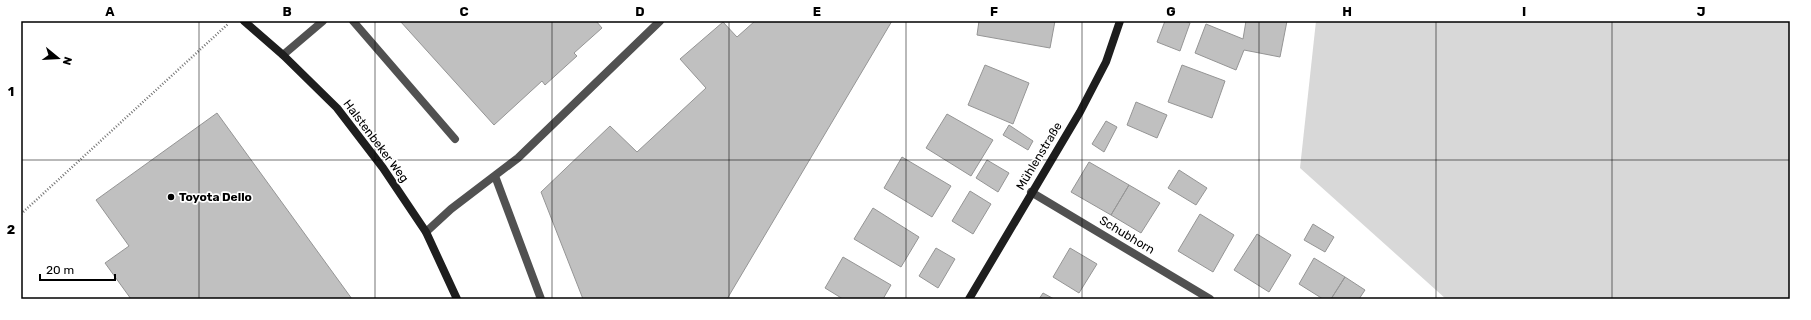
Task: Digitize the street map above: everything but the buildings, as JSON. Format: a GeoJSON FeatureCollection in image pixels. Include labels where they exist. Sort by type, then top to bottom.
{"type":"FeatureCollection","features":[{"type":"Feature","properties":{"kind":"main road","name":"Halstenbeker Weg"},"geometry":{"type":"LineString","coordinates":[[244,21],[283,55],[337,108],[383,168],[426,232],[458,299]]}},
{"type":"Feature","properties":{"kind":"main road","name":"Mühlenstraße"},"geometry":{"type":"LineString","coordinates":[[969,299],[1031,192],[1080,112],[1106,62],[1120,21]]}},
{"type":"Feature","properties":{"kind":"street"},"geometry":{"type":"LineString","coordinates":[[283,55],[323,21]]}},
{"type":"Feature","properties":{"kind":"street"},"geometry":{"type":"LineString","coordinates":[[353,21],[455,139]]}},
{"type":"Feature","properties":{"kind":"street"},"geometry":{"type":"LineString","coordinates":[[426,232],[450,209],[518,158],[660,21]]}},
{"type":"Feature","properties":{"kind":"street"},"geometry":{"type":"LineString","coordinates":[[495,176],[541,299]]}},
{"type":"Feature","properties":{"kind":"street","name":"Schubhorn"},"geometry":{"type":"LineString","coordinates":[[1031,192],[1210,299]]}},
{"type":"Feature","properties":{"kind":"path"},"geometry":{"type":"LineString","coordinates":[[21,214],[232,21]]}},
{"type":"Feature","properties":{"kind":"shaded area"},"geometry":{"type":"Polygon","coordinates":[[[1316,21],[1790,21],[1790,299],[1446,299],[1300,168],[1316,21]]]}},
{"type":"Feature","properties":{"kind":"place","name":"Toyota Dello"},"geometry":{"type":"Point","coordinates":[171,197]}}]}
